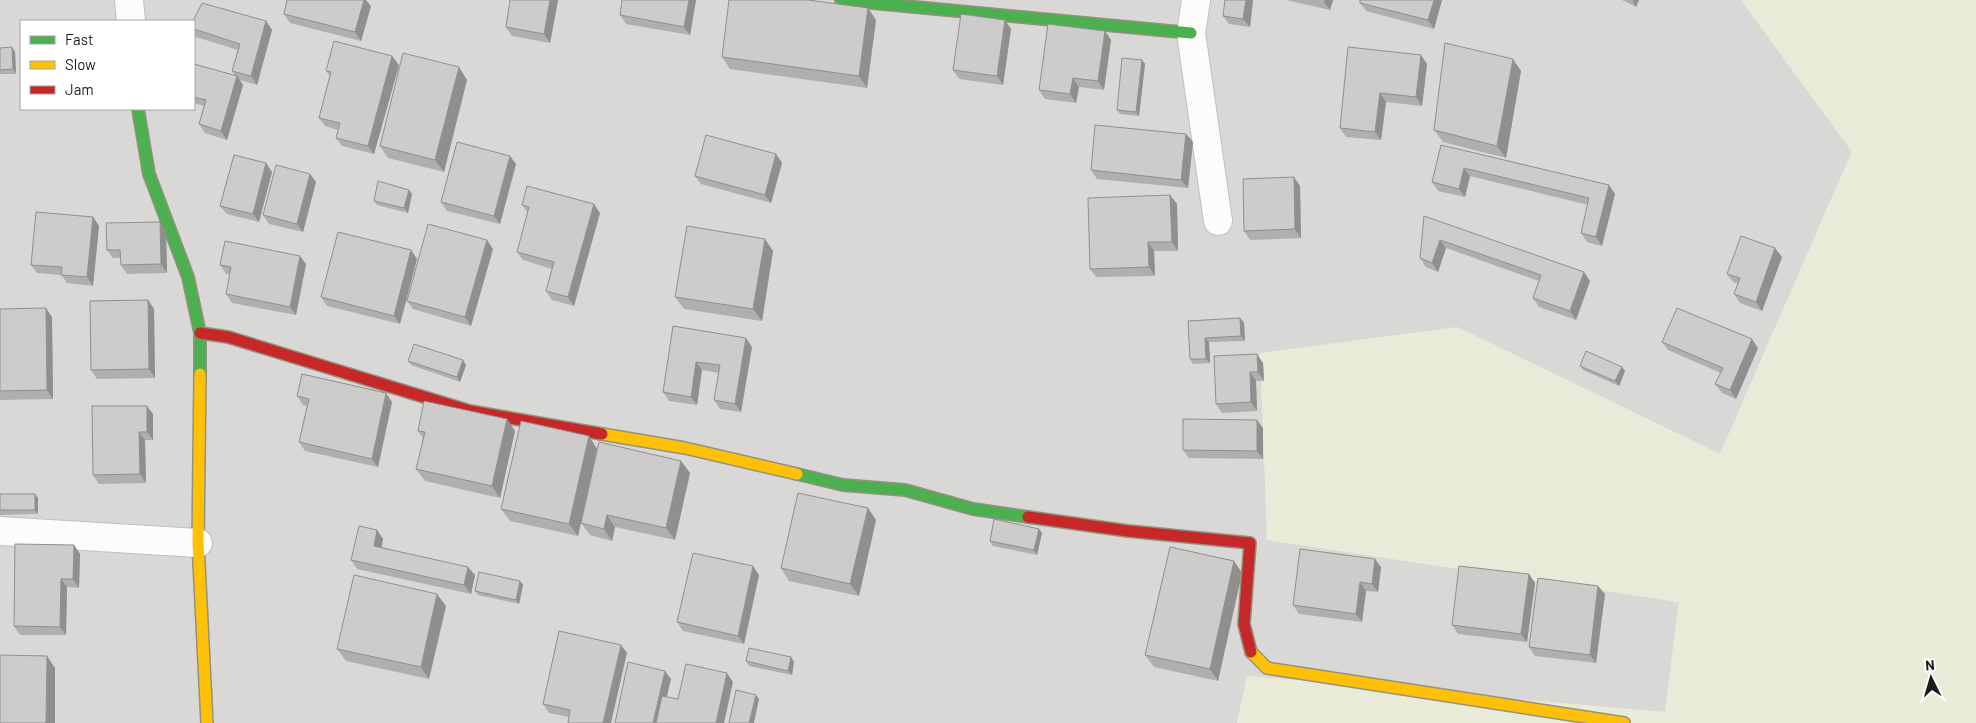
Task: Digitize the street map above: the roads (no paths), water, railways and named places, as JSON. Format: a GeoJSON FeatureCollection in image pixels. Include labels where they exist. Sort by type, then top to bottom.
{"type":"FeatureCollection","features":[{"type":"Feature","properties":{"kind":"street"},"geometry":{"type":"LineString","coordinates":[[129,0],[131,20]]}},
{"type":"Feature","properties":{"kind":"street"},"geometry":{"type":"LineString","coordinates":[[840,0],[1191,33]]}},
{"type":"Feature","properties":{"kind":"street"},"geometry":{"type":"LineString","coordinates":[[1196,0],[1191,33],[1218,221]]}},
{"type":"Feature","properties":{"kind":"street"},"geometry":{"type":"LineString","coordinates":[[138,110],[149,174],[188,278],[200,333],[198,543],[206,723]]}},
{"type":"Feature","properties":{"kind":"street"},"geometry":{"type":"LineString","coordinates":[[200,333],[228,337],[470,411],[685,448],[843,485],[905,490],[974,509],[1128,531],[1250,542],[1244,624],[1249,649],[1267,668],[1624,723]]}},
{"type":"Feature","properties":{"kind":"street"},"geometry":{"type":"LineString","coordinates":[[0,531],[198,543]]}}]}
